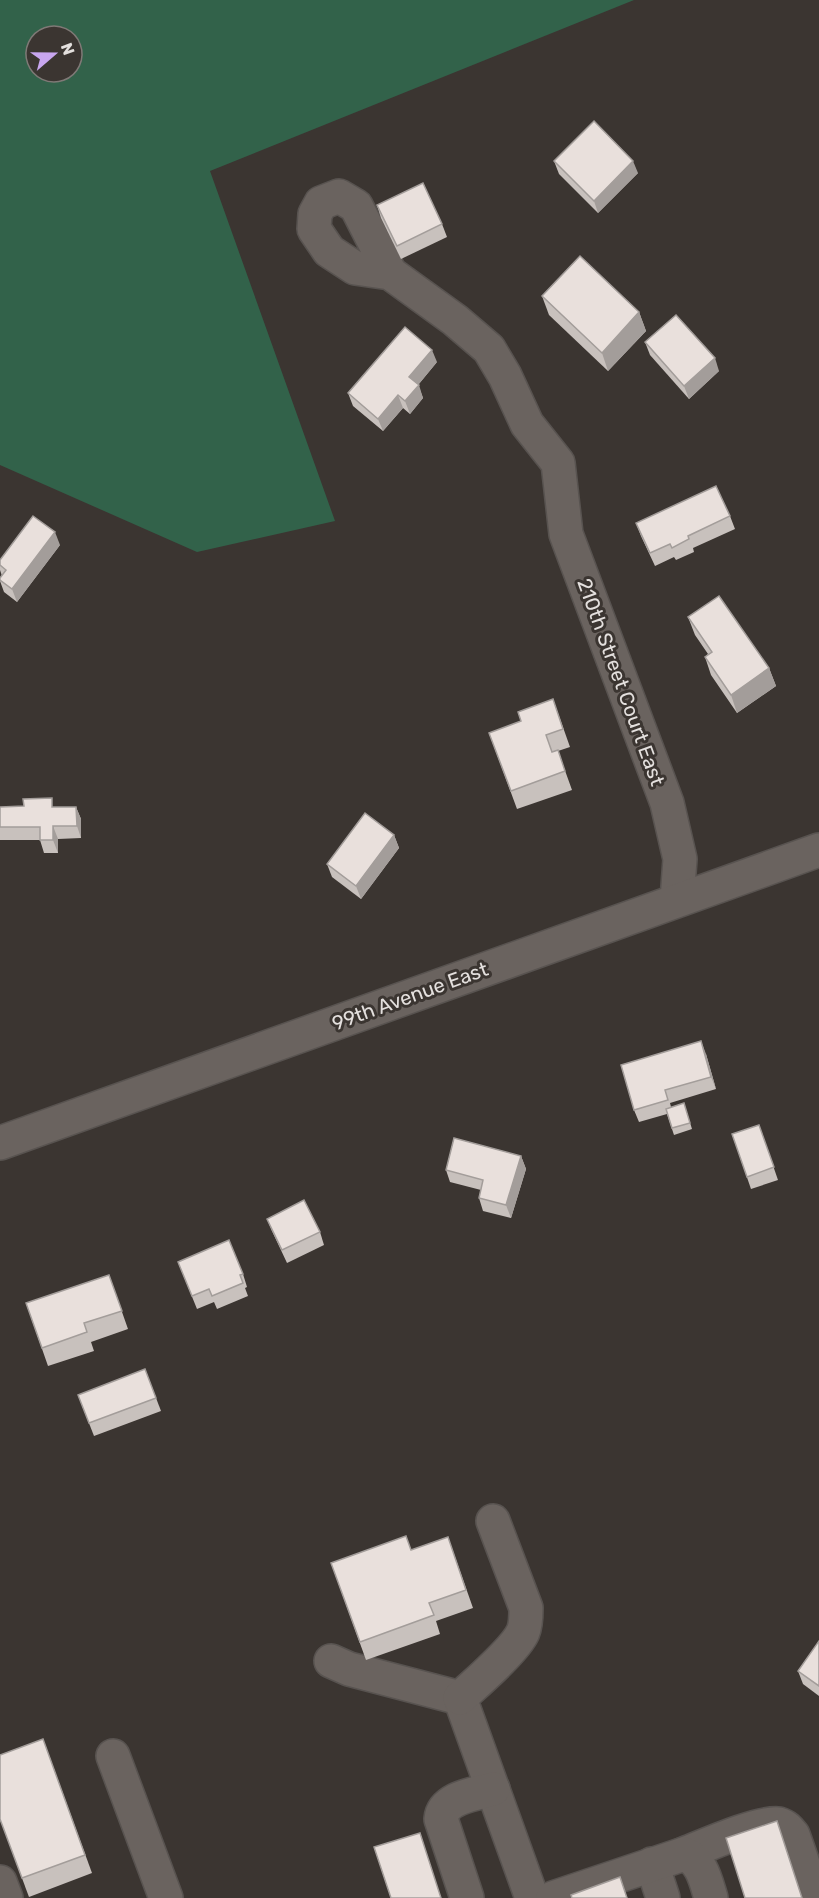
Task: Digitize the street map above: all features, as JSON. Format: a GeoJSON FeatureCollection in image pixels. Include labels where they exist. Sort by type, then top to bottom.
{"type":"FeatureCollection","features":[{"type":"Feature","properties":{"kind":"street","name":"210th Street Court East"},"geometry":{"type":"LineString","coordinates":[[390,273],[455,320],[489,349],[505,376],[527,424],[558,463],[566,534],[667,803],[680,859],[677,900]]}},
{"type":"Feature","properties":{"kind":"street","name":"99th Avenue East"},"geometry":{"type":"LineString","coordinates":[[0,1143],[819,850]]}},
{"type":"Feature","properties":{"kind":"street"},"geometry":{"type":"LineString","coordinates":[[460,1698],[507,1652],[523,1633],[526,1620],[526,1608],[493,1521]]}},
{"type":"Feature","properties":{"kind":"street"},"geometry":{"type":"LineString","coordinates":[[331,1661],[349,1669],[460,1698]]}},
{"type":"Feature","properties":{"kind":"street"},"geometry":{"type":"LineString","coordinates":[[460,1698],[532,1898]]}},
{"type":"Feature","properties":{"kind":"street"},"geometry":{"type":"LineString","coordinates":[[113,1756],[163,1897]]}},
{"type":"Feature","properties":{"kind":"street"},"geometry":{"type":"LineString","coordinates":[[467,1898],[441,1820],[442,1812],[450,1803],[493,1789]]}},
{"type":"Feature","properties":{"kind":"street"},"geometry":{"type":"LineString","coordinates":[[553,1898],[765,1824],[781,1824],[793,1835],[815,1898]]}},
{"type":"Feature","properties":{"kind":"street"},"geometry":{"type":"LineString","coordinates":[[684,1854],[697,1863],[711,1898]]}},
{"type":"Feature","properties":{"kind":"street"},"geometry":{"type":"LineString","coordinates":[[652,1864],[663,1898]]}},
{"type":"Feature","properties":{"kind":"street"},"geometry":{"type":"LineString","coordinates":[[0,1882],[6,1898]]}},
{"type":"Feature","properties":{"kind":"green space"},"geometry":{"type":"Polygon","coordinates":[[[0,0],[634,0],[210,171],[335,521],[197,552],[0,465],[0,0]]]}},
{"type":"Feature","properties":{"kind":"building"},"geometry":{"type":"Polygon","coordinates":[[[594,121],[633,161],[594,201],[554,161],[594,121]]]}},
{"type":"Feature","properties":{"kind":"building"},"geometry":{"type":"Polygon","coordinates":[[[423,183],[442,224],[397,246],[377,205],[423,183]]]}},
{"type":"Feature","properties":{"kind":"building"},"geometry":{"type":"Polygon","coordinates":[[[580,256],[639,312],[602,353],[542,296],[580,256]]]}},
{"type":"Feature","properties":{"kind":"building"},"geometry":{"type":"Polygon","coordinates":[[[676,315],[715,358],[684,386],[645,342],[676,315]]]}},
{"type":"Feature","properties":{"kind":"building"},"geometry":{"type":"Polygon","coordinates":[[[405,327],[432,350],[409,377],[419,385],[405,401],[398,395],[378,419],[348,393],[405,327]]]}},
{"type":"Feature","properties":{"kind":"building"},"geometry":{"type":"Polygon","coordinates":[[[716,486],[730,516],[688,536],[689,539],[672,548],[670,544],[650,553],[636,523],[716,486]]]}},
{"type":"Feature","properties":{"kind":"building"},"geometry":{"type":"Polygon","coordinates":[[[33,516],[55,532],[12,589],[0,580],[6,570],[0,565],[0,560],[33,516]]]}},
{"type":"Feature","properties":{"kind":"building"},"geometry":{"type":"Polygon","coordinates":[[[719,596],[769,668],[731,695],[705,657],[712,652],[688,617],[719,596]]]}},
{"type":"Feature","properties":{"kind":"building"},"geometry":{"type":"Polygon","coordinates":[[[553,699],[563,729],[546,735],[552,752],[558,750],[565,771],[511,791],[489,733],[521,721],[518,712],[553,699]]]}},
{"type":"Feature","properties":{"kind":"building"},"geometry":{"type":"Polygon","coordinates":[[[52,798],[52,807],[76,807],[77,826],[53,826],[53,840],[40,840],[40,827],[0,827],[0,807],[24,806],[23,799],[52,798]]]}},
{"type":"Feature","properties":{"kind":"building"},"geometry":{"type":"Polygon","coordinates":[[[365,813],[394,835],[356,886],[327,864],[365,813]]]}},
{"type":"Feature","properties":{"kind":"building"},"geometry":{"type":"Polygon","coordinates":[[[701,1041],[711,1077],[665,1090],[668,1100],[634,1110],[621,1065],[701,1041]]]}},
{"type":"Feature","properties":{"kind":"building"},"geometry":{"type":"Polygon","coordinates":[[[684,1103],[690,1123],[672,1128],[666,1109],[684,1103]]]}},
{"type":"Feature","properties":{"kind":"building"},"geometry":{"type":"Polygon","coordinates":[[[759,1125],[774,1167],[747,1177],[732,1134],[759,1125]]]}},
{"type":"Feature","properties":{"kind":"building"},"geometry":{"type":"Polygon","coordinates":[[[454,1138],[521,1156],[506,1205],[479,1198],[483,1180],[446,1170],[454,1138]]]}},
{"type":"Feature","properties":{"kind":"building"},"geometry":{"type":"Polygon","coordinates":[[[304,1200],[320,1232],[282,1250],[267,1219],[304,1200]]]}},
{"type":"Feature","properties":{"kind":"building"},"geometry":{"type":"Polygon","coordinates":[[[229,1240],[243,1274],[240,1275],[243,1283],[212,1296],[209,1289],[192,1296],[178,1262],[229,1240]]]}},
{"type":"Feature","properties":{"kind":"building"},"geometry":{"type":"Polygon","coordinates":[[[109,1275],[122,1311],[84,1323],[87,1332],[42,1348],[26,1303],[109,1275]]]}},
{"type":"Feature","properties":{"kind":"building"},"geometry":{"type":"Polygon","coordinates":[[[145,1369],[156,1398],[89,1423],[78,1395],[145,1369]]]}},
{"type":"Feature","properties":{"kind":"building"},"geometry":{"type":"Polygon","coordinates":[[[406,1536],[411,1550],[448,1537],[466,1590],[429,1603],[434,1615],[360,1642],[331,1563],[406,1536]]]}},
{"type":"Feature","properties":{"kind":"building"},"geometry":{"type":"Polygon","coordinates":[[[819,1641],[819,1686],[798,1671],[819,1641]]]}},
{"type":"Feature","properties":{"kind":"building"},"geometry":{"type":"Polygon","coordinates":[[[43,1739],[85,1855],[22,1878],[0,1819],[0,1755],[43,1739]]]}},
{"type":"Feature","properties":{"kind":"building"},"geometry":{"type":"Polygon","coordinates":[[[777,1821],[802,1898],[745,1898],[726,1838],[777,1821]]]}},
{"type":"Feature","properties":{"kind":"building"},"geometry":{"type":"Polygon","coordinates":[[[420,1833],[441,1898],[391,1898],[374,1847],[420,1833]]]}},
{"type":"Feature","properties":{"kind":"building"},"geometry":{"type":"Polygon","coordinates":[[[620,1877],[627,1898],[572,1898],[571,1895],[620,1877]]]}}]}
